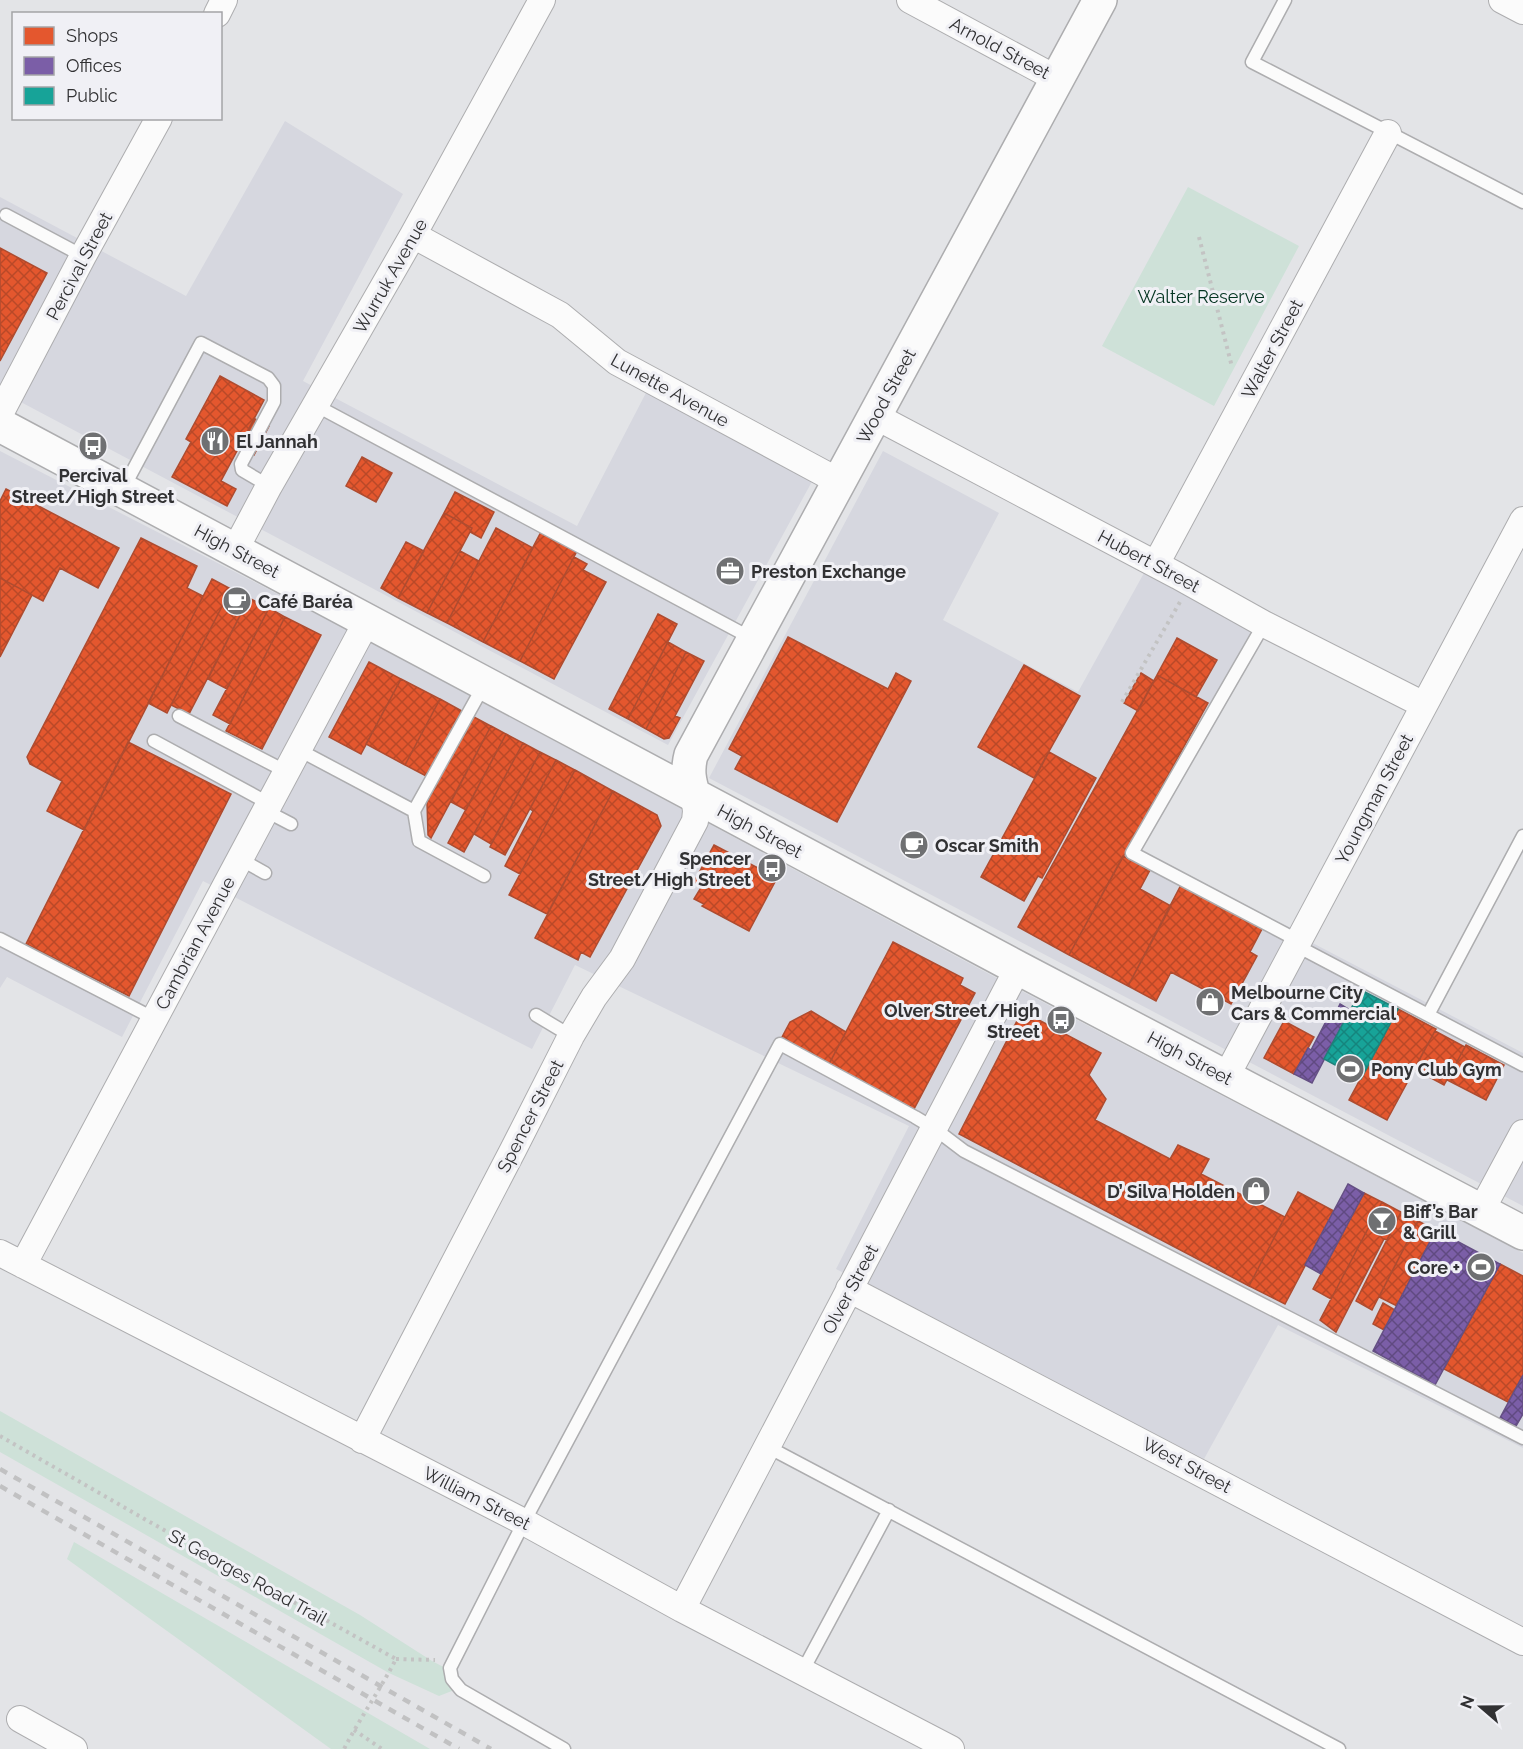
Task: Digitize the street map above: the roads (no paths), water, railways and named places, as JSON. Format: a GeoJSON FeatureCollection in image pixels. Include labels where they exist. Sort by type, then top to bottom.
{"type":"FeatureCollection","features":[{"type":"Feature","properties":{"kind":"main road","name":"Wood Street"},"geometry":{"type":"LineString","coordinates":[[694,796],[689,782],[688,766],[692,755],[1100,0]]}},
{"type":"Feature","properties":{"kind":"main road","name":"High Street"},"geometry":{"type":"LineString","coordinates":[[0,425],[1018,968],[1523,1233]]}},
{"type":"Feature","properties":{"kind":"street","name":"Wurruk Avenue"},"geometry":{"type":"LineString","coordinates":[[235,550],[269,486],[413,235],[542,0]]}},
{"type":"Feature","properties":{"kind":"street","name":"Arnold Street"},"geometry":{"type":"LineString","coordinates":[[910,0],[1057,79]]}},
{"type":"Feature","properties":{"kind":"street"},"geometry":{"type":"LineString","coordinates":[[1502,0],[1523,11]]}},
{"type":"Feature","properties":{"kind":"street","name":"Percival Street"},"geometry":{"type":"LineString","coordinates":[[0,414],[158,120]]}},
{"type":"Feature","properties":{"kind":"street","name":"Walter Street"},"geometry":{"type":"LineString","coordinates":[[1156,564],[1388,133]]}},
{"type":"Feature","properties":{"kind":"street","name":"Lunette Avenue"},"geometry":{"type":"LineString","coordinates":[[413,235],[560,315],[616,362],[840,482]]}},
{"type":"Feature","properties":{"kind":"street","name":"Hubert Street"},"geometry":{"type":"LineString","coordinates":[[875,416],[1156,564],[1264,624],[1424,705]]}},
{"type":"Feature","properties":{"kind":"street","name":"Youngman Street"},"geometry":{"type":"LineString","coordinates":[[1226,1077],[1523,520]]}},
{"type":"Feature","properties":{"kind":"street","name":"Cambrian Avenue"},"geometry":{"type":"LineString","coordinates":[[23,1265],[367,621]]}},
{"type":"Feature","properties":{"kind":"street","name":"Spencer Street"},"geometry":{"type":"LineString","coordinates":[[362,1440],[571,1036],[594,996],[622,959],[695,821],[694,796]]}},
{"type":"Feature","properties":{"kind":"street","name":"Olver Street"},"geometry":{"type":"LineString","coordinates":[[682,1609],[1018,968]]}},
{"type":"Feature","properties":{"kind":"street"},"geometry":{"type":"LineString","coordinates":[[1481,1211],[1523,1133]]}},
{"type":"Feature","properties":{"kind":"street","name":"William Street"},"geometry":{"type":"LineString","coordinates":[[0,1253],[524,1522],[682,1609],[951,1749]]}},
{"type":"Feature","properties":{"kind":"street","name":"West Street"},"geometry":{"type":"LineString","coordinates":[[849,1289],[1523,1642]]}},
{"type":"Feature","properties":{"kind":"street"},"geometry":{"type":"LineString","coordinates":[[20,1719],[74,1749]]}},
{"type":"Feature","properties":{"kind":"lane"},"geometry":{"type":"LineString","coordinates":[[1285,0],[1252,62],[1523,202]]}},
{"type":"Feature","properties":{"kind":"lane"},"geometry":{"type":"LineString","coordinates":[[6,215],[83,256]]}},
{"type":"Feature","properties":{"kind":"lane"},"geometry":{"type":"LineString","coordinates":[[122,490],[201,344],[268,378],[274,386],[274,402],[241,464],[242,470],[269,486]]}},
{"type":"Feature","properties":{"kind":"lane"},"geometry":{"type":"LineString","coordinates":[[315,405],[754,639]]}},
{"type":"Feature","properties":{"kind":"lane"},"geometry":{"type":"LineString","coordinates":[[1264,624],[1132,853],[1523,1065]]}},
{"type":"Feature","properties":{"kind":"lane"},"geometry":{"type":"LineString","coordinates":[[484,684],[414,811],[419,841],[484,876]]}},
{"type":"Feature","properties":{"kind":"lane"},"geometry":{"type":"LineString","coordinates":[[179,716],[414,811]]}},
{"type":"Feature","properties":{"kind":"lane"},"geometry":{"type":"LineString","coordinates":[[154,741],[291,824]]}},
{"type":"Feature","properties":{"kind":"lane"},"geometry":{"type":"LineString","coordinates":[[1428,1015],[1523,836]]}},
{"type":"Feature","properties":{"kind":"lane"},"geometry":{"type":"LineString","coordinates":[[240,859],[266,873]]}},
{"type":"Feature","properties":{"kind":"lane"},"geometry":{"type":"LineString","coordinates":[[0,939],[155,1019]]}},
{"type":"Feature","properties":{"kind":"lane"},"geometry":{"type":"LineString","coordinates":[[536,1015],[571,1036]]}},
{"type":"Feature","properties":{"kind":"lane"},"geometry":{"type":"LineString","coordinates":[[564,1749],[461,1690],[452,1679],[450,1668],[524,1522],[780,1044],[934,1129],[964,1151],[1523,1438]]}},
{"type":"Feature","properties":{"kind":"lane"},"geometry":{"type":"LineString","coordinates":[[768,1447],[1339,1749]]}},
{"type":"Feature","properties":{"kind":"lane"},"geometry":{"type":"LineString","coordinates":[[802,1672],[889,1510]]}},
{"type":"Feature","properties":{"kind":"railway"},"geometry":{"type":"LineString","coordinates":[[0,1469],[491,1749]]}},
{"type":"Feature","properties":{"kind":"railway"},"geometry":{"type":"LineString","coordinates":[[0,1486],[459,1749]]}},
{"type":"Feature","properties":{"kind":"place","name":"El Jannah"},"geometry":{"type":"Point","coordinates":[215,441]}},
{"type":"Feature","properties":{"kind":"place","name":"Percival Street/High Street"},"geometry":{"type":"Point","coordinates":[93,446]}},
{"type":"Feature","properties":{"kind":"place","name":"Preston Exchange"},"geometry":{"type":"Point","coordinates":[730,571]}},
{"type":"Feature","properties":{"kind":"place","name":"Café Baréa"},"geometry":{"type":"Point","coordinates":[237,601]}},
{"type":"Feature","properties":{"kind":"place","name":"Oscar Smith"},"geometry":{"type":"Point","coordinates":[914,845]}},
{"type":"Feature","properties":{"kind":"place","name":"Spencer Street/High Street"},"geometry":{"type":"Point","coordinates":[772,868]}},
{"type":"Feature","properties":{"kind":"place","name":"Melbourne City Cars & Commercial"},"geometry":{"type":"Point","coordinates":[1210,1002]}},
{"type":"Feature","properties":{"kind":"place","name":"Olver Street/High Street"},"geometry":{"type":"Point","coordinates":[1061,1020]}},
{"type":"Feature","properties":{"kind":"place","name":"Pony Club Gym"},"geometry":{"type":"Point","coordinates":[1350,1069]}},
{"type":"Feature","properties":{"kind":"place","name":"D’ Silva Holden"},"geometry":{"type":"Point","coordinates":[1256,1191]}},
{"type":"Feature","properties":{"kind":"place","name":"Biff’s Bar & Grill"},"geometry":{"type":"Point","coordinates":[1382,1221]}},
{"type":"Feature","properties":{"kind":"place","name":"Core +"},"geometry":{"type":"Point","coordinates":[1481,1267]}},
{"type":"Feature","properties":{"kind":"park label","name":"Walter Reserve"},"geometry":{"type":"Point","coordinates":[1201,296]}}]}
